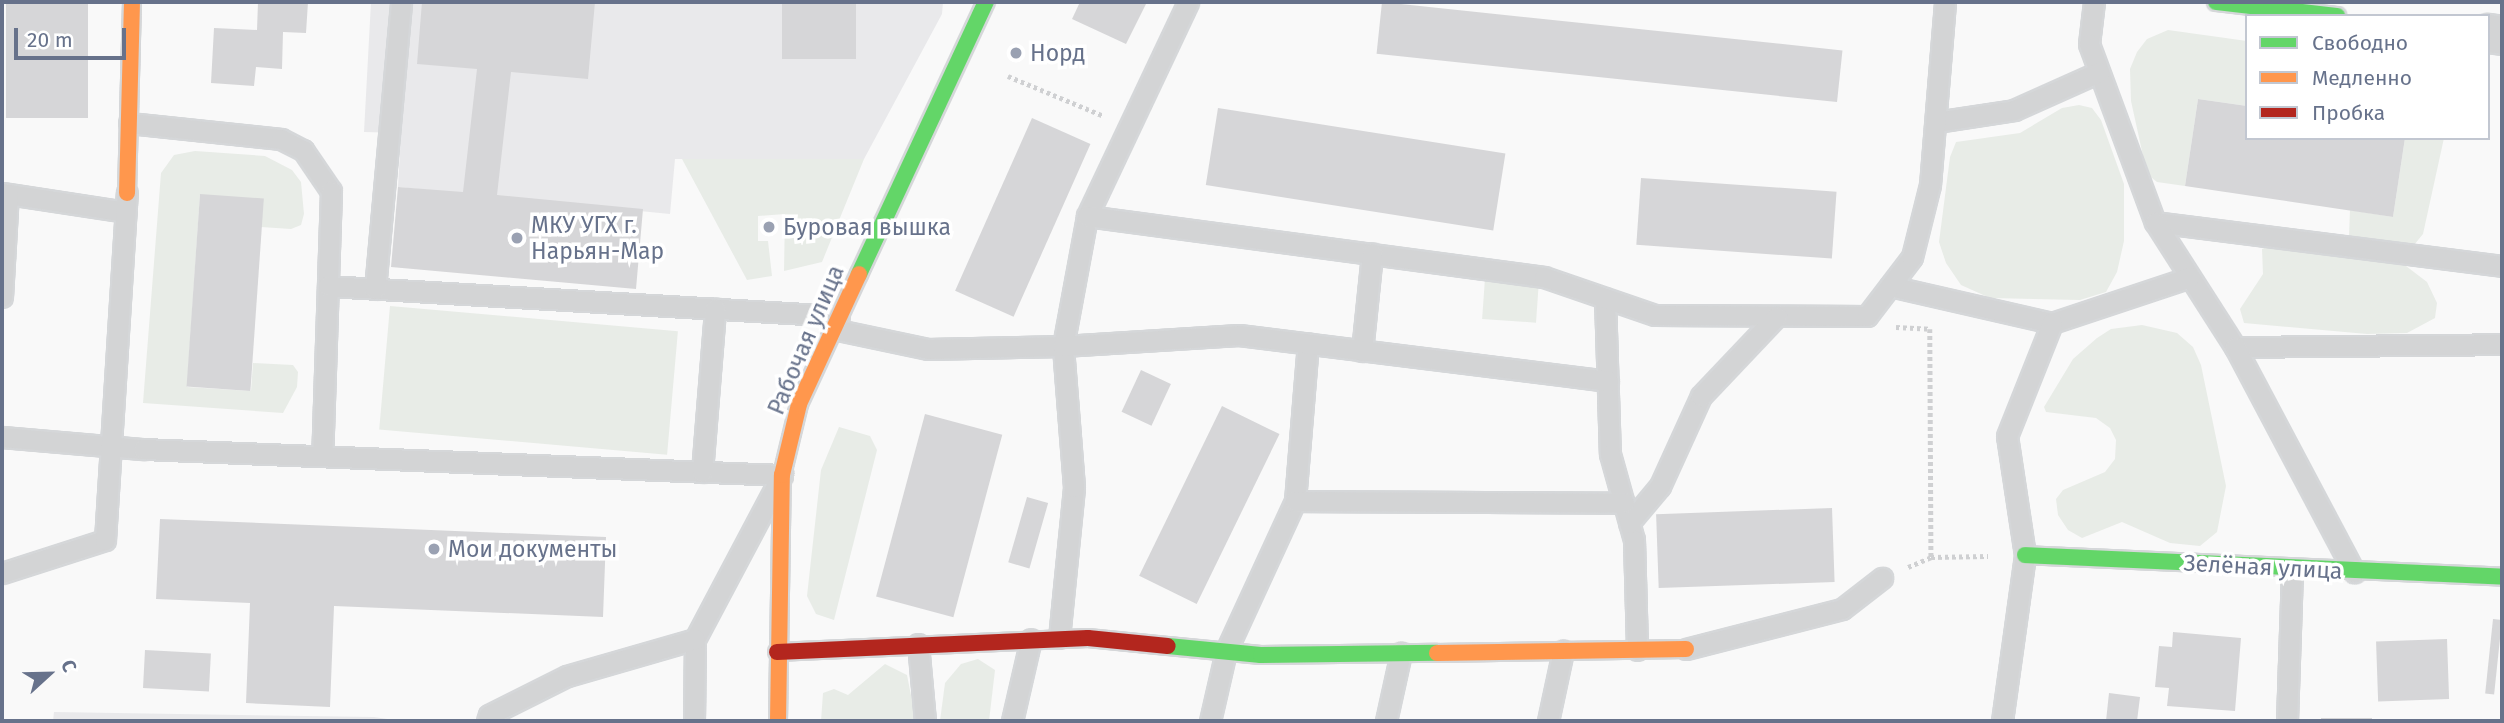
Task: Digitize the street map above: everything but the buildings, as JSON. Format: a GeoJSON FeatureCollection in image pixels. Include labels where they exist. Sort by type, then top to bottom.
{"type":"FeatureCollection","features":[{"type":"Feature","properties":{"kind":"street"},"geometry":{"type":"LineString","coordinates":[[127,202],[132,2]]}},
{"type":"Feature","properties":{"kind":"street","name":"Рабочая улица"},"geometry":{"type":"LineString","coordinates":[[778,721],[777,652],[782,475],[799,404],[986,2]]}},
{"type":"Feature","properties":{"kind":"street"},"geometry":{"type":"LineString","coordinates":[[2216,2],[2320,14]]}},
{"type":"Feature","properties":{"kind":"street","name":"Зелёная улица"},"geometry":{"type":"LineString","coordinates":[[2025,555],[2502,577]]}},
{"type":"Feature","properties":{"kind":"street"},"geometry":{"type":"LineString","coordinates":[[777,652],[1059,638],[1226,651],[1401,653],[1686,649]]}},
{"type":"Feature","properties":{"kind":"lane"},"geometry":{"type":"LineString","coordinates":[[375,289],[401,2]]}},
{"type":"Feature","properties":{"kind":"lane"},"geometry":{"type":"LineString","coordinates":[[1059,638],[1074,486],[1063,346],[1087,216],[1188,2]]}},
{"type":"Feature","properties":{"kind":"lane"},"geometry":{"type":"LineString","coordinates":[[1087,216],[1544,277],[1655,316],[1867,316],[1912,257],[1930,186],[1945,2]]}},
{"type":"Feature","properties":{"kind":"lane"},"geometry":{"type":"LineString","coordinates":[[2094,2],[2089,44],[2155,222],[2235,347],[2354,572]]}},
{"type":"Feature","properties":{"kind":"lane"},"geometry":{"type":"LineString","coordinates":[[1936,122],[2014,110],[2099,72]]}},
{"type":"Feature","properties":{"kind":"lane"},"geometry":{"type":"LineString","coordinates":[[129,123],[281,139],[303,150],[331,191],[321,456]]}},
{"type":"Feature","properties":{"kind":"lane"},"geometry":{"type":"LineString","coordinates":[[2,297],[5,193],[127,202],[105,540],[2,573]]}},
{"type":"Feature","properties":{"kind":"lane"},"geometry":{"type":"LineString","coordinates":[[2155,222],[2502,266]]}},
{"type":"Feature","properties":{"kind":"lane"},"geometry":{"type":"LineString","coordinates":[[1362,351],[1372,254]]}},
{"type":"Feature","properties":{"kind":"lane"},"geometry":{"type":"LineString","coordinates":[[1890,286],[2052,323],[2190,277]]}},
{"type":"Feature","properties":{"kind":"lane"},"geometry":{"type":"LineString","coordinates":[[328,286],[715,309],[836,322],[928,349],[1063,346],[1239,335],[1608,381]]}},
{"type":"Feature","properties":{"kind":"lane"},"geometry":{"type":"LineString","coordinates":[[1605,298],[1610,454],[1634,540],[1637,650]]}},
{"type":"Feature","properties":{"kind":"lane"},"geometry":{"type":"LineString","coordinates":[[702,472],[715,309]]}},
{"type":"Feature","properties":{"kind":"lane"},"geometry":{"type":"LineString","coordinates":[[1629,523],[1660,486],[1701,396],[1777,316]]}},
{"type":"Feature","properties":{"kind":"lane"},"geometry":{"type":"LineString","coordinates":[[2002,721],[2025,555],[2007,436],[2052,323]]}},
{"type":"Feature","properties":{"kind":"lane"},"geometry":{"type":"LineString","coordinates":[[1210,721],[1226,651],[1295,501],[1308,344]]}},
{"type":"Feature","properties":{"kind":"lane"},"geometry":{"type":"LineString","coordinates":[[2235,347],[2502,344]]}},
{"type":"Feature","properties":{"kind":"lane"},"geometry":{"type":"LineString","coordinates":[[2,437],[111,446],[782,475],[695,639],[695,721]]}},
{"type":"Feature","properties":{"kind":"lane"},"geometry":{"type":"LineString","coordinates":[[1295,501],[1624,503]]}},
{"type":"Feature","properties":{"kind":"lane"},"geometry":{"type":"LineString","coordinates":[[2287,721],[2292,569]]}},
{"type":"Feature","properties":{"kind":"lane"},"geometry":{"type":"LineString","coordinates":[[1686,649],[1842,609],[1882,578]]}},
{"type":"Feature","properties":{"kind":"lane"},"geometry":{"type":"LineString","coordinates":[[487,721],[489,715],[567,676],[695,639]]}},
{"type":"Feature","properties":{"kind":"lane"},"geometry":{"type":"LineString","coordinates":[[1012,721],[1031,639]]}},
{"type":"Feature","properties":{"kind":"lane"},"geometry":{"type":"LineString","coordinates":[[918,644],[925,721]]}},
{"type":"Feature","properties":{"kind":"lane"},"geometry":{"type":"LineString","coordinates":[[1548,721],[1563,651]]}},
{"type":"Feature","properties":{"kind":"lane"},"geometry":{"type":"LineString","coordinates":[[1386,721],[1401,653]]}},
{"type":"Feature","properties":{"kind":"path"},"geometry":{"type":"LineString","coordinates":[[1008,76],[1129,126]]}},
{"type":"Feature","properties":{"kind":"path"},"geometry":{"type":"LineString","coordinates":[[1867,316],[1885,326],[1930,329],[1931,556]]}},
{"type":"Feature","properties":{"kind":"path"},"geometry":{"type":"LineString","coordinates":[[1882,578],[1931,556],[2025,555]]}},
{"type":"Feature","properties":{"kind":"shaded area"},"geometry":{"type":"Polygon","coordinates":[[[371,2],[943,2],[942,14],[864,159],[675,159],[670,214],[398,187],[401,133],[364,132],[371,2]]]}},
{"type":"Feature","properties":{"kind":"shaded area"},"geometry":{"type":"Polygon","coordinates":[[[2168,30],[2245,41],[2245,106],[2198,99],[2185,186],[2157,182],[2147,174],[2131,101],[2130,69],[2137,52],[2147,39],[2168,30]]]}},
{"type":"Feature","properties":{"kind":"shaded area"},"geometry":{"type":"Polygon","coordinates":[[[2079,105],[2092,108],[2101,120],[2124,184],[2124,241],[2117,272],[2106,292],[2080,300],[1990,298],[1961,285],[1946,263],[1939,242],[1950,157],[1956,142],[2020,133],[2062,108],[2079,105]]]}},
{"type":"Feature","properties":{"kind":"shaded area"},"geometry":{"type":"Polygon","coordinates":[[[2405,140],[2444,140],[2423,234],[2414,245],[2349,236],[2350,210],[2393,217],[2405,140]]]}},
{"type":"Feature","properties":{"kind":"shaded area"},"geometry":{"type":"Polygon","coordinates":[[[195,151],[265,156],[292,170],[301,182],[304,214],[301,225],[291,229],[261,227],[200,194],[187,387],[251,391],[253,363],[293,365],[298,372],[297,387],[283,413],[143,403],[161,173],[174,155],[195,151]]]}},
{"type":"Feature","properties":{"kind":"shaded area"},"geometry":{"type":"Polygon","coordinates":[[[682,159],[864,159],[822,262],[784,271],[785,214],[758,216],[758,241],[768,241],[772,276],[747,280],[682,159]]]}},
{"type":"Feature","properties":{"kind":"shaded area"},"geometry":{"type":"Polygon","coordinates":[[[2271,245],[2406,266],[2427,282],[2437,303],[2435,318],[2407,333],[2367,334],[2244,323],[2240,309],[2263,274],[2262,249],[2271,245]]]}},
{"type":"Feature","properties":{"kind":"shaded area"},"geometry":{"type":"Polygon","coordinates":[[[1485,278],[1539,282],[1536,323],[1482,319],[1485,278]]]}},
{"type":"Feature","properties":{"kind":"shaded area"},"geometry":{"type":"Polygon","coordinates":[[[390,306],[678,331],[667,455],[379,430],[390,306]]]}},
{"type":"Feature","properties":{"kind":"shaded area"},"geometry":{"type":"Polygon","coordinates":[[[2142,325],[2177,333],[2193,347],[2201,365],[2226,486],[2217,532],[2200,546],[2170,543],[2122,522],[2082,538],[2068,530],[2058,515],[2056,499],[2063,490],[2105,472],[2115,459],[2116,440],[2110,428],[2096,418],[2046,412],[2044,407],[2073,359],[2097,338],[2111,329],[2142,325]]]}},
{"type":"Feature","properties":{"kind":"shaded area"},"geometry":{"type":"Polygon","coordinates":[[[839,427],[870,436],[877,450],[834,620],[816,614],[807,596],[821,470],[839,427]]]}},
{"type":"Feature","properties":{"kind":"shaded area"},"geometry":{"type":"Polygon","coordinates":[[[978,659],[995,670],[989,721],[940,721],[945,683],[961,664],[978,659]]]}},
{"type":"Feature","properties":{"kind":"shaded area"},"geometry":{"type":"Polygon","coordinates":[[[885,664],[907,675],[916,721],[821,721],[823,693],[834,689],[848,695],[885,664]]]}},
{"type":"Feature","properties":{"kind":"shaded area"},"geometry":{"type":"Polygon","coordinates":[[[54,712],[374,717],[401,721],[53,721],[54,712]]]}},
{"type":"Feature","properties":{"kind":"traffic: fast"},"geometry":{"type":"LineString","coordinates":[[859,274],[986,2]]}},
{"type":"Feature","properties":{"kind":"traffic: fast"},"geometry":{"type":"LineString","coordinates":[[2216,2],[2320,14]]}},
{"type":"Feature","properties":{"kind":"traffic: fast"},"geometry":{"type":"LineString","coordinates":[[2025,555],[2502,577]]}},
{"type":"Feature","properties":{"kind":"traffic: fast"},"geometry":{"type":"LineString","coordinates":[[1168,646],[1261,655],[1437,653]]}},
{"type":"Feature","properties":{"kind":"traffic: slow"},"geometry":{"type":"LineString","coordinates":[[127,193],[132,2]]}},
{"type":"Feature","properties":{"kind":"traffic: slow"},"geometry":{"type":"LineString","coordinates":[[778,721],[782,475],[799,404],[859,274]]}},
{"type":"Feature","properties":{"kind":"traffic: slow"},"geometry":{"type":"LineString","coordinates":[[1437,653],[1686,649]]}},
{"type":"Feature","properties":{"kind":"traffic: jam"},"geometry":{"type":"LineString","coordinates":[[777,652],[1088,638],[1168,646]]}},
{"type":"Feature","properties":{"kind":"place","name":"Норд"},"geometry":{"type":"Point","coordinates":[1016,53]}},
{"type":"Feature","properties":{"kind":"place","name":"Буровая вышка"},"geometry":{"type":"Point","coordinates":[769,227]}},
{"type":"Feature","properties":{"kind":"place","name":"МКУ УГХ г. Нарьян-Мар"},"geometry":{"type":"Point","coordinates":[517,238]}},
{"type":"Feature","properties":{"kind":"place","name":"Мои документы"},"geometry":{"type":"Point","coordinates":[434,549]}}]}
